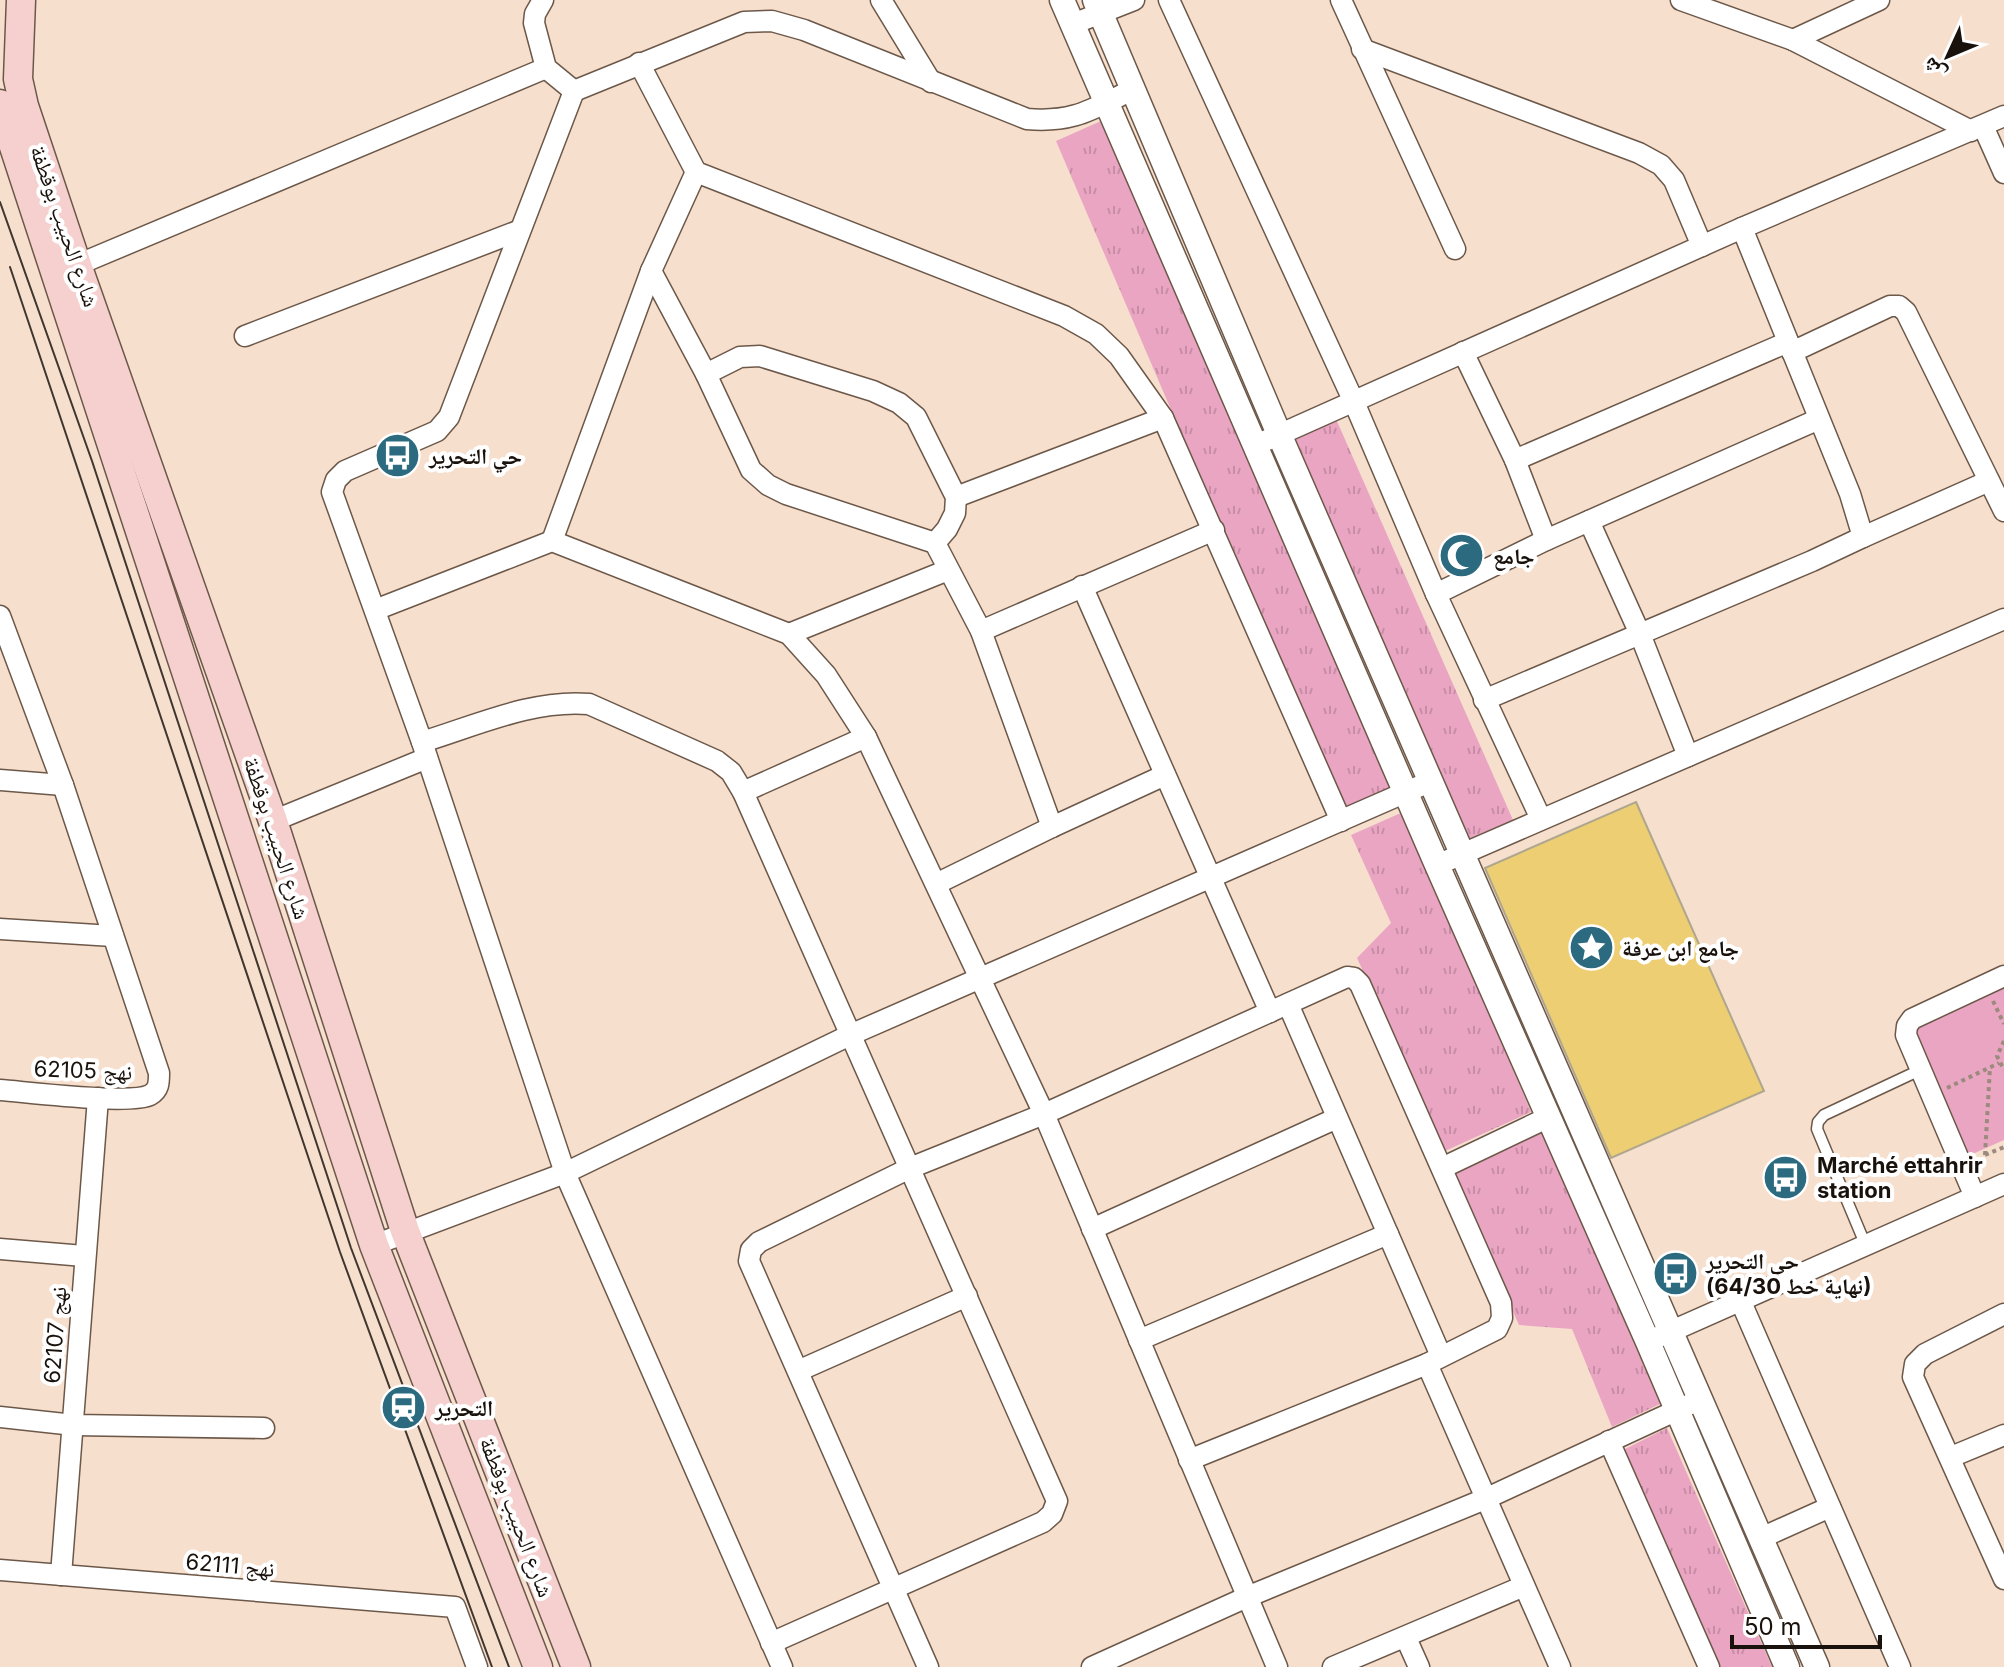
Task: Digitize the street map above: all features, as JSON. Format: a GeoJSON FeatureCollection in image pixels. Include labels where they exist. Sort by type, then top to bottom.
{"type":"FeatureCollection","features":[{"type":"Feature","properties":{"kind":"main road"},"geometry":{"type":"LineString","coordinates":[[0,13],[13,0]]}},
{"type":"Feature","properties":{"kind":"main road","name":"شارع الحبيب بوقطفة"},"geometry":{"type":"LineString","coordinates":[[21,0],[9,45],[24,106],[273,821],[405,1231],[576,1667]]}},
{"type":"Feature","properties":{"kind":"main road","name":"شارع الحبيب بوقطفة"},"geometry":{"type":"LineString","coordinates":[[1,114],[374,1245],[538,1667]]}},
{"type":"Feature","properties":{"kind":"street"},"geometry":{"type":"LineString","coordinates":[[543,0],[534,23],[546,68],[574,91]]}},
{"type":"Feature","properties":{"kind":"street"},"geometry":{"type":"LineString","coordinates":[[881,0],[931,82]]}},
{"type":"Feature","properties":{"kind":"street"},"geometry":{"type":"LineString","coordinates":[[1062,0],[1549,1117],[1659,1337],[1699,1400],[1817,1667]]}},
{"type":"Feature","properties":{"kind":"street"},"geometry":{"type":"LineString","coordinates":[[1073,24],[1098,6],[1134,0]]}},
{"type":"Feature","properties":{"kind":"street"},"geometry":{"type":"LineString","coordinates":[[1169,0],[1354,402],[1484,700],[1541,819]]}},
{"type":"Feature","properties":{"kind":"street"},"geometry":{"type":"LineString","coordinates":[[1341,0],[1455,249]]}},
{"type":"Feature","properties":{"kind":"street"},"geometry":{"type":"LineString","coordinates":[[1681,0],[1793,40],[1977,129],[2004,173]]}},
{"type":"Feature","properties":{"kind":"street"},"geometry":{"type":"LineString","coordinates":[[1793,40],[1879,0]]}},
{"type":"Feature","properties":{"kind":"street"},"geometry":{"type":"LineString","coordinates":[[1098,6],[1279,434],[1462,852],[1659,1337],[1676,1412],[1787,1667]]}},
{"type":"Feature","properties":{"kind":"street"},"geometry":{"type":"LineString","coordinates":[[782,1667],[565,1173],[424,750],[332,492],[336,480],[345,471],[437,431],[449,417],[574,91],[744,22],[772,21],[804,30],[1027,119],[1053,122],[1077,117],[1132,90]]}},
{"type":"Feature","properties":{"kind":"street"},"geometry":{"type":"LineString","coordinates":[[1362,49],[1639,153],[1661,165],[1674,180],[1702,246]]}},
{"type":"Feature","properties":{"kind":"street"},"geometry":{"type":"LineString","coordinates":[[639,63],[696,172],[1064,316],[1096,334],[1119,356],[1163,418],[1341,821]]}},
{"type":"Feature","properties":{"kind":"street"},"geometry":{"type":"LineString","coordinates":[[77,265],[546,68]]}},
{"type":"Feature","properties":{"kind":"street"},"geometry":{"type":"LineString","coordinates":[[1256,445],[1742,228],[2004,116]]}},
{"type":"Feature","properties":{"kind":"street"},"geometry":{"type":"LineString","coordinates":[[552,541],[651,271],[696,172]]}},
{"type":"Feature","properties":{"kind":"street"},"geometry":{"type":"LineString","coordinates":[[1742,228],[1850,494],[1863,537]]}},
{"type":"Feature","properties":{"kind":"street"},"geometry":{"type":"LineString","coordinates":[[245,336],[518,231]]}},
{"type":"Feature","properties":{"kind":"street"},"geometry":{"type":"LineString","coordinates":[[651,271],[706,374],[751,470],[768,485],[786,494],[935,543],[981,631],[1052,827]]}},
{"type":"Feature","properties":{"kind":"street"},"geometry":{"type":"LineString","coordinates":[[1515,460],[1890,306],[1899,306],[1906,312],[2004,511]]}},
{"type":"Feature","properties":{"kind":"street"},"geometry":{"type":"LineString","coordinates":[[1463,352],[1515,460],[1546,540]]}},
{"type":"Feature","properties":{"kind":"street"},"geometry":{"type":"LineString","coordinates":[[706,374],[740,357],[760,356],[873,391],[899,403],[916,417],[956,497],[955,513],[935,543]]}},
{"type":"Feature","properties":{"kind":"street"},"geometry":{"type":"LineString","coordinates":[[956,497],[1163,418]]}},
{"type":"Feature","properties":{"kind":"street"},"geometry":{"type":"LineString","coordinates":[[1436,594],[1546,540],[1819,419]]}},
{"type":"Feature","properties":{"kind":"street"},"geometry":{"type":"LineString","coordinates":[[1484,700],[1812,561],[1989,481]]}},
{"type":"Feature","properties":{"kind":"street"},"geometry":{"type":"LineString","coordinates":[[1589,521],[1640,634],[1688,756]]}},
{"type":"Feature","properties":{"kind":"street"},"geometry":{"type":"LineString","coordinates":[[981,631],[1214,530]]}},
{"type":"Feature","properties":{"kind":"street"},"geometry":{"type":"LineString","coordinates":[[375,610],[552,541],[789,634],[826,675],[866,737],[1044,1114],[1277,1667]]}},
{"type":"Feature","properties":{"kind":"street"},"geometry":{"type":"LineString","coordinates":[[789,634],[948,570]]}},
{"type":"Feature","properties":{"kind":"street"},"geometry":{"type":"LineString","coordinates":[[1082,586],[1211,878],[1337,1118],[1388,1234],[1485,1499],[1560,1667]]}},
{"type":"Feature","properties":{"kind":"street"},"geometry":{"type":"LineString","coordinates":[[0,616],[4,640],[63,785],[113,936],[0,929]]}},
{"type":"Feature","properties":{"kind":"street"},"geometry":{"type":"LineString","coordinates":[[1437,865],[2004,619]]}},
{"type":"Feature","properties":{"kind":"street"},"geometry":{"type":"LineString","coordinates":[[273,821],[424,750],[544,705],[567,702],[589,704],[717,761],[731,772],[743,792],[1057,1501],[1052,1514],[1043,1522],[771,1643]]}},
{"type":"Feature","properties":{"kind":"street"},"geometry":{"type":"LineString","coordinates":[[743,792],[866,737]]}},
{"type":"Feature","properties":{"kind":"street"},"geometry":{"type":"LineString","coordinates":[[936,884],[1165,775]]}},
{"type":"Feature","properties":{"kind":"street"},"geometry":{"type":"LineString","coordinates":[[0,780],[63,785]]}},
{"type":"Feature","properties":{"kind":"street"},"geometry":{"type":"LineString","coordinates":[[374,1245],[565,1173],[850,1035],[1431,781]]}},
{"type":"Feature","properties":{"kind":"street","name":"نهج 62105"},"geometry":{"type":"LineString","coordinates":[[0,1090],[98,1098],[145,1097],[154,1092],[159,1073],[113,936]]}},
{"type":"Feature","properties":{"kind":"street"},"geometry":{"type":"LineString","coordinates":[[1975,1197],[1930,1096],[1906,1035],[1907,1026],[1912,1019],[2004,976]]}},
{"type":"Feature","properties":{"kind":"street"},"geometry":{"type":"LineString","coordinates":[[928,1667],[749,1261],[751,1250],[759,1242],[910,1168],[1044,1114],[1347,977],[1354,978],[1360,984],[1501,1303],[1502,1318],[1497,1329],[1434,1360],[1189,1460]]}},
{"type":"Feature","properties":{"kind":"street","name":"نهج 62107"},"geometry":{"type":"LineString","coordinates":[[61,1575],[98,1098]]}},
{"type":"Feature","properties":{"kind":"street"},"geometry":{"type":"LineString","coordinates":[[1442,1168],[1549,1117]]}},
{"type":"Feature","properties":{"kind":"street"},"geometry":{"type":"LineString","coordinates":[[1092,1229],[1337,1118]]}},
{"type":"Feature","properties":{"kind":"street"},"geometry":{"type":"LineString","coordinates":[[1659,1337],[2004,1184]]}},
{"type":"Feature","properties":{"kind":"street"},"geometry":{"type":"LineString","coordinates":[[1139,1340],[1388,1234]]}},
{"type":"Feature","properties":{"kind":"street"},"geometry":{"type":"LineString","coordinates":[[0,1249],[84,1256]]}},
{"type":"Feature","properties":{"kind":"street"},"geometry":{"type":"LineString","coordinates":[[798,1371],[967,1296]]}},
{"type":"Feature","properties":{"kind":"street"},"geometry":{"type":"LineString","coordinates":[[1741,1302],[1900,1667]]}},
{"type":"Feature","properties":{"kind":"street"},"geometry":{"type":"LineString","coordinates":[[2003,1573],[1913,1377],[1915,1364],[1925,1354],[2004,1314]]}},
{"type":"Feature","properties":{"kind":"street"},"geometry":{"type":"LineString","coordinates":[[1092,1667],[1124,1661],[1247,1597],[1485,1499],[1699,1400]]}},
{"type":"Feature","properties":{"kind":"street"},"geometry":{"type":"LineString","coordinates":[[0,1417],[74,1425],[264,1428]]}},
{"type":"Feature","properties":{"kind":"street"},"geometry":{"type":"LineString","coordinates":[[1951,1457],[2004,1435]]}},
{"type":"Feature","properties":{"kind":"street"},"geometry":{"type":"LineString","coordinates":[[1609,1441],[1709,1667]]}},
{"type":"Feature","properties":{"kind":"street"},"geometry":{"type":"LineString","coordinates":[[1761,1538],[1830,1507]]}},
{"type":"Feature","properties":{"kind":"street","name":"نهج 62111"},"geometry":{"type":"LineString","coordinates":[[0,1570],[455,1607],[477,1667]]}},
{"type":"Feature","properties":{"kind":"street"},"geometry":{"type":"LineString","coordinates":[[1333,1667],[1524,1586]]}},
{"type":"Feature","properties":{"kind":"street"},"geometry":{"type":"LineString","coordinates":[[1406,1638],[1419,1667]]}},
{"type":"Feature","properties":{"kind":"lane"},"geometry":{"type":"LineString","coordinates":[[1866,1246],[1817,1129],[1818,1122],[1824,1115],[1920,1070]]}},
{"type":"Feature","properties":{"kind":"path"},"geometry":{"type":"LineString","coordinates":[[2004,1041],[1999,1048],[1999,1063],[2004,1070]]}},
{"type":"Feature","properties":{"kind":"path"},"geometry":{"type":"LineString","coordinates":[[1930,1096],[1999,1063]]}},
{"type":"Feature","properties":{"kind":"path"},"geometry":{"type":"LineString","coordinates":[[1985,1155],[1990,1067]]}},
{"type":"Feature","properties":{"kind":"path"},"geometry":{"type":"LineString","coordinates":[[1961,1166],[2004,1147]]}},
{"type":"Feature","properties":{"kind":"green space"},"geometry":{"type":"Polygon","coordinates":[[[1101,121],[1392,790],[1344,814],[1056,141],[1101,121]]]}},
{"type":"Feature","properties":{"kind":"green space"},"geometry":{"type":"Polygon","coordinates":[[[1336,419],[1513,820],[1468,839],[1290,439],[1336,419]]]}},
{"type":"Feature","properties":{"kind":"green space"},"geometry":{"type":"Polygon","coordinates":[[[1403,812],[1531,1112],[1445,1151],[1357,958],[1391,923],[1351,835],[1403,812]]]}},
{"type":"Feature","properties":{"kind":"green space"},"geometry":{"type":"Polygon","coordinates":[[[2004,987],[2004,1140],[1968,1156],[1910,1030],[2004,987]]]}},
{"type":"Feature","properties":{"kind":"green space"},"geometry":{"type":"Polygon","coordinates":[[[1543,1132],[1660,1404],[1612,1427],[1572,1329],[1519,1325],[1452,1173],[1543,1132]]]}},
{"type":"Feature","properties":{"kind":"green space"},"geometry":{"type":"Polygon","coordinates":[[[1667,1428],[1772,1667],[1716,1667],[1623,1450],[1667,1428]]]}},
{"type":"Feature","properties":{"kind":"building"},"geometry":{"type":"Polygon","coordinates":[[[1636,802],[1764,1091],[1611,1158],[1485,868],[1636,802]]]}},
{"type":"Feature","properties":{"kind":"tram line"},"geometry":{"type":"LineString","coordinates":[[0,202],[92,461],[351,1248],[509,1667]]}},
{"type":"Feature","properties":{"kind":"tram line"},"geometry":{"type":"LineString","coordinates":[[10,267],[340,1252],[492,1667]]}},
{"type":"Feature","properties":{"kind":"place","name":"حي التحرير"},"geometry":{"type":"Point","coordinates":[398,456]}},
{"type":"Feature","properties":{"kind":"place","name":"جامع"},"geometry":{"type":"Point","coordinates":[1462,556]}},
{"type":"Feature","properties":{"kind":"place","name":"جامع ابن عرفة"},"geometry":{"type":"Point","coordinates":[1591,948]}},
{"type":"Feature","properties":{"kind":"place","name":"Marché ettahrir station"},"geometry":{"type":"Point","coordinates":[1786,1178]}},
{"type":"Feature","properties":{"kind":"place","name":"حي التحرير (نهاية خط 64/30)"},"geometry":{"type":"Point","coordinates":[1675,1274]}},
{"type":"Feature","properties":{"kind":"place","name":"التحرير"},"geometry":{"type":"Point","coordinates":[404,1408]}}]}
